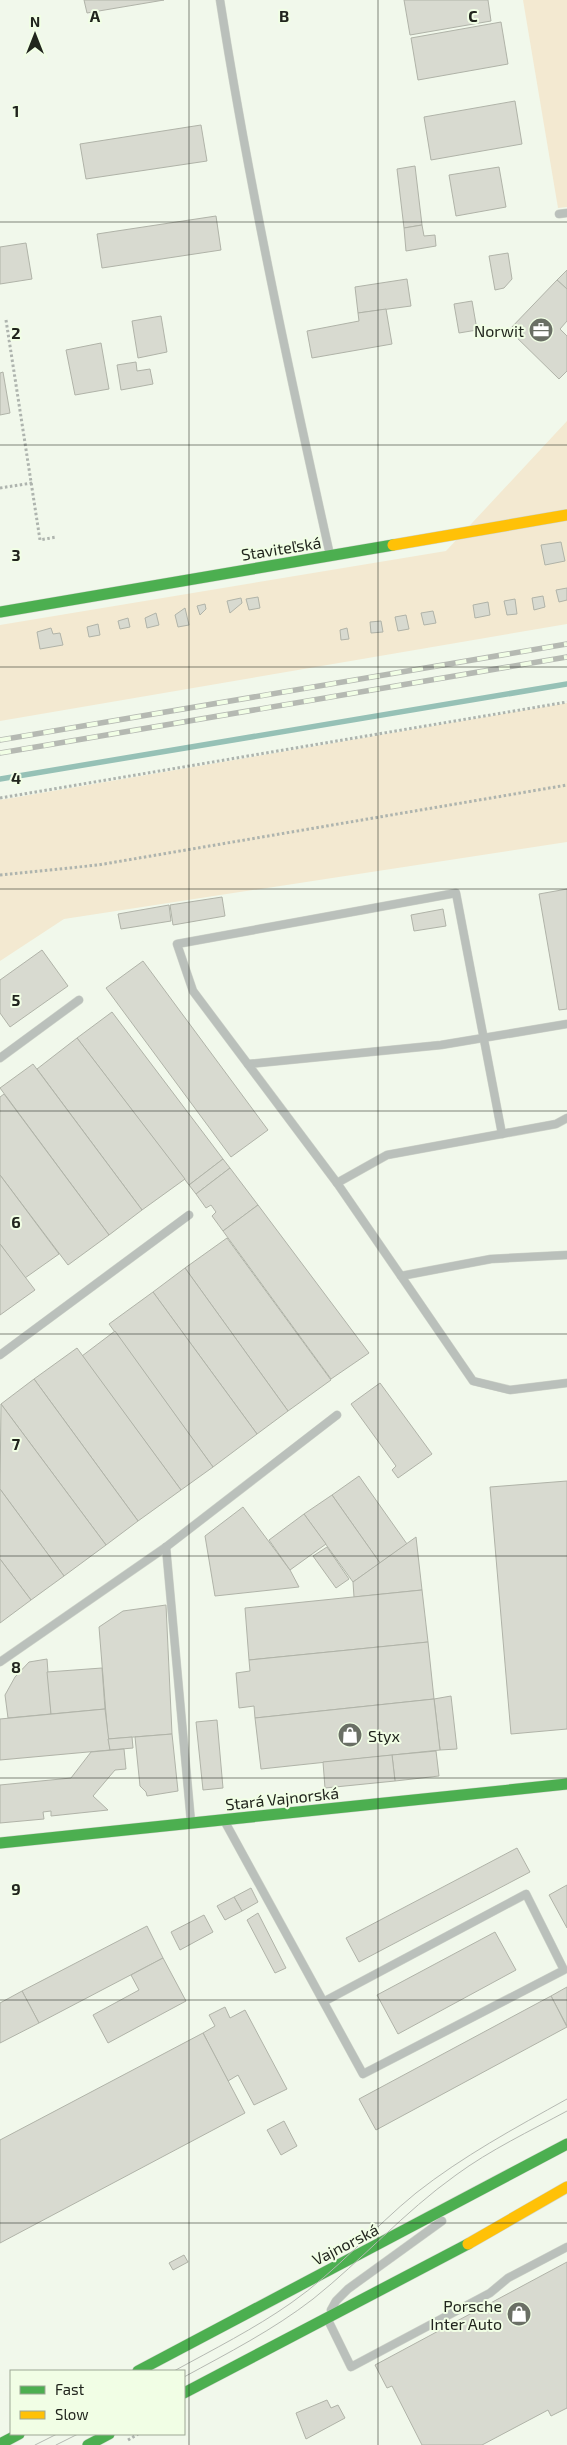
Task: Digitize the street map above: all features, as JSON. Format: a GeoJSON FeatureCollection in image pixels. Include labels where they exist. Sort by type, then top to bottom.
{"type":"FeatureCollection","features":[{"type":"Feature","properties":{"kind":"street","name":"Staviteľská"},"geometry":{"type":"LineString","coordinates":[[0,612],[331,557],[567,515]]}},
{"type":"Feature","properties":{"kind":"street","name":"Stará Vajnorská"},"geometry":{"type":"LineString","coordinates":[[0,1842],[225,1821],[567,1784]]}},
{"type":"Feature","properties":{"kind":"street","name":"Vajnorská"},"geometry":{"type":"LineString","coordinates":[[140,2370],[567,2144]]}},
{"type":"Feature","properties":{"kind":"street"},"geometry":{"type":"LineString","coordinates":[[185,2392],[485,2235],[567,2187]]}},
{"type":"Feature","properties":{"kind":"street"},"geometry":{"type":"LineString","coordinates":[[0,2444],[17,2435]]}},
{"type":"Feature","properties":{"kind":"street"},"geometry":{"type":"LineString","coordinates":[[88,2445],[107,2435]]}},
{"type":"Feature","properties":{"kind":"lane"},"geometry":{"type":"LineString","coordinates":[[220,0],[225,37],[262,233],[331,557]]}},
{"type":"Feature","properties":{"kind":"lane"},"geometry":{"type":"LineString","coordinates":[[502,1134],[456,893],[177,944],[193,991],[337,1183],[473,1381],[510,1390],[567,1383]]}},
{"type":"Feature","properties":{"kind":"lane"},"geometry":{"type":"LineString","coordinates":[[0,1058],[79,1000]]}},
{"type":"Feature","properties":{"kind":"lane"},"geometry":{"type":"LineString","coordinates":[[248,1064],[441,1045],[483,1036],[567,1024]]}},
{"type":"Feature","properties":{"kind":"lane"},"geometry":{"type":"LineString","coordinates":[[337,1183],[387,1155],[556,1124],[567,1118]]}},
{"type":"Feature","properties":{"kind":"lane"},"geometry":{"type":"LineString","coordinates":[[0,1355],[189,1215]]}},
{"type":"Feature","properties":{"kind":"lane"},"geometry":{"type":"LineString","coordinates":[[401,1276],[491,1259],[567,1255]]}},
{"type":"Feature","properties":{"kind":"lane"},"geometry":{"type":"LineString","coordinates":[[0,1662],[166,1547],[337,1415]]}},
{"type":"Feature","properties":{"kind":"lane"},"geometry":{"type":"LineString","coordinates":[[166,1547],[191,1824]]}},
{"type":"Feature","properties":{"kind":"lane"},"geometry":{"type":"LineString","coordinates":[[225,1821],[325,2001],[363,2074],[564,1970],[526,1894],[325,2001]]}},
{"type":"Feature","properties":{"kind":"lane"},"geometry":{"type":"LineString","coordinates":[[506,2177],[348,2289],[336,2301],[327,2319],[351,2367],[490,2293],[508,2278],[567,2247]]}},
{"type":"Feature","properties":{"kind":"path"},"geometry":{"type":"LineString","coordinates":[[6,320],[40,540],[56,537]]}},
{"type":"Feature","properties":{"kind":"path"},"geometry":{"type":"LineString","coordinates":[[0,488],[32,483]]}},
{"type":"Feature","properties":{"kind":"path"},"geometry":{"type":"LineString","coordinates":[[0,798],[567,702]]}},
{"type":"Feature","properties":{"kind":"path"},"geometry":{"type":"LineString","coordinates":[[0,875],[98,865],[567,785]]}},
{"type":"Feature","properties":{"kind":"shaded area"},"geometry":{"type":"Polygon","coordinates":[[[523,0],[567,0],[567,207],[558,208],[523,0]]]}},
{"type":"Feature","properties":{"kind":"shaded area"},"geometry":{"type":"Polygon","coordinates":[[[567,421],[567,624],[0,721],[0,625],[446,551],[567,421]]]}},
{"type":"Feature","properties":{"kind":"shaded area"},"geometry":{"type":"Polygon","coordinates":[[[567,703],[567,842],[64,919],[0,961],[0,800],[567,703]]]}},
{"type":"Feature","properties":{"kind":"building"},"geometry":{"type":"Polygon","coordinates":[[[84,0],[164,0],[87,13],[84,0]]]}},
{"type":"Feature","properties":{"kind":"building"},"geometry":{"type":"Polygon","coordinates":[[[404,0],[488,0],[491,21],[410,35],[404,0]]]}},
{"type":"Feature","properties":{"kind":"building"},"geometry":{"type":"Polygon","coordinates":[[[501,22],[508,64],[418,80],[411,38],[501,22]]]}},
{"type":"Feature","properties":{"kind":"building"},"geometry":{"type":"Polygon","coordinates":[[[515,101],[522,144],[431,160],[424,117],[515,101]]]}},
{"type":"Feature","properties":{"kind":"building"},"geometry":{"type":"Polygon","coordinates":[[[201,125],[207,161],[86,179],[80,144],[201,125]]]}},
{"type":"Feature","properties":{"kind":"building"},"geometry":{"type":"Polygon","coordinates":[[[415,166],[422,225],[404,228],[397,169],[415,166]]]}},
{"type":"Feature","properties":{"kind":"building"},"geometry":{"type":"Polygon","coordinates":[[[499,167],[506,207],[456,216],[449,175],[499,167]]]}},
{"type":"Feature","properties":{"kind":"building"},"geometry":{"type":"Polygon","coordinates":[[[216,216],[221,250],[102,268],[97,234],[216,216]]]}},
{"type":"Feature","properties":{"kind":"building"},"geometry":{"type":"Polygon","coordinates":[[[422,225],[424,236],[435,235],[436,246],[406,251],[404,228],[422,225]]]}},
{"type":"Feature","properties":{"kind":"building"},"geometry":{"type":"Polygon","coordinates":[[[26,243],[32,279],[0,284],[0,247],[26,243]]]}},
{"type":"Feature","properties":{"kind":"building"},"geometry":{"type":"Polygon","coordinates":[[[508,253],[512,279],[504,288],[495,290],[489,256],[508,253]]]}},
{"type":"Feature","properties":{"kind":"building"},"geometry":{"type":"Polygon","coordinates":[[[567,270],[567,289],[557,280],[567,270]]]}},
{"type":"Feature","properties":{"kind":"building"},"geometry":{"type":"Polygon","coordinates":[[[407,279],[411,306],[358,313],[355,287],[407,279]]]}},
{"type":"Feature","properties":{"kind":"building"},"geometry":{"type":"Polygon","coordinates":[[[557,280],[567,289],[567,321],[560,329],[567,336],[567,371],[559,379],[509,330],[557,280]]]}},
{"type":"Feature","properties":{"kind":"building"},"geometry":{"type":"Polygon","coordinates":[[[472,301],[477,330],[459,333],[454,304],[472,301]]]}},
{"type":"Feature","properties":{"kind":"building"},"geometry":{"type":"Polygon","coordinates":[[[386,309],[392,344],[312,358],[307,331],[359,321],[358,313],[386,309]]]}},
{"type":"Feature","properties":{"kind":"building"},"geometry":{"type":"Polygon","coordinates":[[[161,316],[167,352],[138,358],[132,321],[161,316]]]}},
{"type":"Feature","properties":{"kind":"building"},"geometry":{"type":"Polygon","coordinates":[[[101,343],[109,389],[75,395],[66,350],[101,343]]]}},
{"type":"Feature","properties":{"kind":"building"},"geometry":{"type":"Polygon","coordinates":[[[136,362],[137,371],[150,369],[153,384],[121,390],[117,365],[136,362]]]}},
{"type":"Feature","properties":{"kind":"building"},"geometry":{"type":"Polygon","coordinates":[[[3,372],[10,413],[0,415],[0,373],[3,372]]]}},
{"type":"Feature","properties":{"kind":"building"},"geometry":{"type":"Polygon","coordinates":[[[561,542],[565,561],[545,565],[541,545],[561,542]]]}},
{"type":"Feature","properties":{"kind":"building"},"geometry":{"type":"Polygon","coordinates":[[[567,588],[567,600],[559,602],[556,590],[567,588]]]}},
{"type":"Feature","properties":{"kind":"building"},"geometry":{"type":"Polygon","coordinates":[[[543,596],[545,607],[534,610],[532,598],[543,596]]]}},
{"type":"Feature","properties":{"kind":"building"},"geometry":{"type":"Polygon","coordinates":[[[258,597],[260,608],[249,610],[246,599],[258,597]]]}},
{"type":"Feature","properties":{"kind":"building"},"geometry":{"type":"Polygon","coordinates":[[[241,598],[242,603],[230,613],[227,601],[241,598]]]}},
{"type":"Feature","properties":{"kind":"building"},"geometry":{"type":"Polygon","coordinates":[[[515,599],[517,614],[507,615],[504,601],[515,599]]]}},
{"type":"Feature","properties":{"kind":"building"},"geometry":{"type":"Polygon","coordinates":[[[488,602],[490,615],[475,618],[473,605],[488,602]]]}},
{"type":"Feature","properties":{"kind":"building"},"geometry":{"type":"Polygon","coordinates":[[[205,604],[206,609],[200,615],[197,606],[205,604]]]}},
{"type":"Feature","properties":{"kind":"building"},"geometry":{"type":"Polygon","coordinates":[[[185,608],[189,625],[178,627],[175,615],[185,608]]]}},
{"type":"Feature","properties":{"kind":"building"},"geometry":{"type":"Polygon","coordinates":[[[433,611],[436,623],[424,625],[421,613],[433,611]]]}},
{"type":"Feature","properties":{"kind":"building"},"geometry":{"type":"Polygon","coordinates":[[[156,613],[159,625],[147,628],[145,618],[156,613]]]}},
{"type":"Feature","properties":{"kind":"building"},"geometry":{"type":"Polygon","coordinates":[[[406,615],[409,629],[398,631],[395,617],[406,615]]]}},
{"type":"Feature","properties":{"kind":"building"},"geometry":{"type":"Polygon","coordinates":[[[128,618],[130,627],[120,629],[118,621],[128,618]]]}},
{"type":"Feature","properties":{"kind":"building"},"geometry":{"type":"Polygon","coordinates":[[[381,621],[383,632],[371,633],[370,622],[381,621]]]}},
{"type":"Feature","properties":{"kind":"building"},"geometry":{"type":"Polygon","coordinates":[[[98,624],[100,635],[89,637],[87,627],[98,624]]]}},
{"type":"Feature","properties":{"kind":"building"},"geometry":{"type":"Polygon","coordinates":[[[51,628],[53,634],[60,633],[63,645],[40,649],[37,632],[51,628]]]}},
{"type":"Feature","properties":{"kind":"building"},"geometry":{"type":"Polygon","coordinates":[[[347,628],[349,639],[341,640],[340,630],[347,628]]]}},
{"type":"Feature","properties":{"kind":"building"},"geometry":{"type":"Polygon","coordinates":[[[567,889],[567,1009],[559,1010],[539,894],[567,889]]]}},
{"type":"Feature","properties":{"kind":"building"},"geometry":{"type":"Polygon","coordinates":[[[222,897],[225,916],[173,925],[170,905],[222,897]]]}},
{"type":"Feature","properties":{"kind":"building"},"geometry":{"type":"Polygon","coordinates":[[[169,905],[171,921],[121,929],[118,914],[169,905]]]}},
{"type":"Feature","properties":{"kind":"building"},"geometry":{"type":"Polygon","coordinates":[[[443,909],[446,926],[414,931],[411,915],[443,909]]]}},
{"type":"Feature","properties":{"kind":"building"},"geometry":{"type":"Polygon","coordinates":[[[42,950],[68,986],[10,1027],[0,1013],[0,980],[42,950]]]}},
{"type":"Feature","properties":{"kind":"building"},"geometry":{"type":"Polygon","coordinates":[[[143,961],[268,1130],[231,1157],[106,988],[143,961]]]}},
{"type":"Feature","properties":{"kind":"building"},"geometry":{"type":"Polygon","coordinates":[[[112,1012],[223,1159],[189,1185],[77,1038],[112,1012]]]}},
{"type":"Feature","properties":{"kind":"building"},"geometry":{"type":"Polygon","coordinates":[[[77,1038],[185,1179],[142,1210],[37,1069],[77,1038]]]}},
{"type":"Feature","properties":{"kind":"building"},"geometry":{"type":"Polygon","coordinates":[[[33,1064],[142,1210],[109,1235],[0,1088],[33,1064]]]}},
{"type":"Feature","properties":{"kind":"building"},"geometry":{"type":"Polygon","coordinates":[[[4,1094],[109,1235],[68,1265],[0,1175],[0,1097],[4,1094]]]}},
{"type":"Feature","properties":{"kind":"building"},"geometry":{"type":"Polygon","coordinates":[[[223,1159],[230,1168],[196,1194],[189,1185],[223,1159]]]}},
{"type":"Feature","properties":{"kind":"building"},"geometry":{"type":"Polygon","coordinates":[[[230,1168],[258,1205],[223,1231],[212,1216],[216,1212],[211,1205],[206,1208],[196,1194],[230,1168]]]}},
{"type":"Feature","properties":{"kind":"building"},"geometry":{"type":"Polygon","coordinates":[[[0,1175],[59,1254],[25,1278],[0,1244],[0,1175]]]}},
{"type":"Feature","properties":{"kind":"building"},"geometry":{"type":"Polygon","coordinates":[[[258,1205],[369,1353],[331,1379],[223,1231],[258,1205]]]}},
{"type":"Feature","properties":{"kind":"building"},"geometry":{"type":"Polygon","coordinates":[[[227,1238],[331,1380],[288,1411],[185,1268],[227,1238]]]}},
{"type":"Feature","properties":{"kind":"building"},"geometry":{"type":"Polygon","coordinates":[[[0,1244],[35,1290],[0,1315],[0,1244]]]}},
{"type":"Feature","properties":{"kind":"building"},"geometry":{"type":"Polygon","coordinates":[[[185,1268],[288,1411],[257,1434],[153,1292],[185,1268]]]}},
{"type":"Feature","properties":{"kind":"building"},"geometry":{"type":"Polygon","coordinates":[[[153,1292],[257,1434],[213,1467],[109,1324],[153,1292]]]}},
{"type":"Feature","properties":{"kind":"building"},"geometry":{"type":"Polygon","coordinates":[[[115,1331],[213,1467],[181,1490],[82,1356],[115,1331]]]}},
{"type":"Feature","properties":{"kind":"building"},"geometry":{"type":"Polygon","coordinates":[[[77,1348],[181,1490],[138,1521],[34,1379],[77,1348]]]}},
{"type":"Feature","properties":{"kind":"building"},"geometry":{"type":"Polygon","coordinates":[[[34,1379],[138,1521],[106,1545],[1,1404],[34,1379]]]}},
{"type":"Feature","properties":{"kind":"building"},"geometry":{"type":"Polygon","coordinates":[[[380,1383],[432,1454],[398,1478],[392,1470],[396,1466],[351,1404],[380,1383]]]}},
{"type":"Feature","properties":{"kind":"building"},"geometry":{"type":"Polygon","coordinates":[[[1,1404],[106,1545],[64,1576],[0,1489],[1,1404]]]}},
{"type":"Feature","properties":{"kind":"building"},"geometry":{"type":"Polygon","coordinates":[[[359,1476],[407,1544],[380,1563],[332,1495],[359,1476]]]}},
{"type":"Feature","properties":{"kind":"building"},"geometry":{"type":"Polygon","coordinates":[[[567,1481],[567,1729],[511,1734],[490,1487],[567,1481]]]}},
{"type":"Feature","properties":{"kind":"building"},"geometry":{"type":"Polygon","coordinates":[[[0,1489],[64,1576],[31,1600],[0,1559],[0,1489]]]}},
{"type":"Feature","properties":{"kind":"building"},"geometry":{"type":"Polygon","coordinates":[[[332,1495],[380,1563],[353,1582],[304,1514],[332,1495]]]}},
{"type":"Feature","properties":{"kind":"building"},"geometry":{"type":"Polygon","coordinates":[[[243,1507],[290,1570],[299,1587],[215,1596],[205,1536],[243,1507]]]}},
{"type":"Feature","properties":{"kind":"building"},"geometry":{"type":"Polygon","coordinates":[[[304,1514],[326,1544],[290,1570],[269,1540],[304,1514]]]}},
{"type":"Feature","properties":{"kind":"building"},"geometry":{"type":"Polygon","coordinates":[[[416,1537],[422,1590],[354,1597],[353,1582],[416,1537]]]}},
{"type":"Feature","properties":{"kind":"building"},"geometry":{"type":"Polygon","coordinates":[[[327,1547],[349,1579],[336,1588],[313,1556],[327,1547]]]}},
{"type":"Feature","properties":{"kind":"building"},"geometry":{"type":"Polygon","coordinates":[[[0,1559],[31,1600],[0,1623],[0,1559]]]}},
{"type":"Feature","properties":{"kind":"building"},"geometry":{"type":"Polygon","coordinates":[[[422,1590],[428,1642],[249,1660],[245,1608],[422,1590]]]}},
{"type":"Feature","properties":{"kind":"building"},"geometry":{"type":"Polygon","coordinates":[[[166,1605],[172,1734],[108,1739],[99,1627],[123,1611],[166,1605]]]}},
{"type":"Feature","properties":{"kind":"building"},"geometry":{"type":"Polygon","coordinates":[[[428,1642],[434,1699],[255,1718],[254,1706],[239,1708],[236,1673],[250,1671],[249,1660],[428,1642]]]}},
{"type":"Feature","properties":{"kind":"building"},"geometry":{"type":"Polygon","coordinates":[[[47,1659],[51,1714],[8,1718],[5,1695],[15,1677],[29,1662],[47,1659]]]}},
{"type":"Feature","properties":{"kind":"building"},"geometry":{"type":"Polygon","coordinates":[[[102,1668],[105,1709],[51,1714],[47,1672],[102,1668]]]}},
{"type":"Feature","properties":{"kind":"building"},"geometry":{"type":"Polygon","coordinates":[[[451,1696],[457,1749],[440,1750],[434,1699],[451,1696]]]}},
{"type":"Feature","properties":{"kind":"building"},"geometry":{"type":"Polygon","coordinates":[[[434,1699],[440,1750],[261,1769],[255,1718],[434,1699]]]}},
{"type":"Feature","properties":{"kind":"building"},"geometry":{"type":"Polygon","coordinates":[[[105,1709],[110,1750],[0,1760],[0,1719],[105,1709]]]}},
{"type":"Feature","properties":{"kind":"building"},"geometry":{"type":"Polygon","coordinates":[[[217,1720],[223,1788],[203,1790],[196,1722],[217,1720]]]}},
{"type":"Feature","properties":{"kind":"building"},"geometry":{"type":"Polygon","coordinates":[[[172,1734],[178,1791],[147,1796],[140,1786],[135,1737],[172,1734]]]}},
{"type":"Feature","properties":{"kind":"building"},"geometry":{"type":"Polygon","coordinates":[[[132,1737],[133,1748],[110,1750],[108,1739],[132,1737]]]}},
{"type":"Feature","properties":{"kind":"building"},"geometry":{"type":"Polygon","coordinates":[[[124,1749],[126,1769],[115,1770],[93,1796],[108,1810],[51,1816],[51,1811],[43,1812],[44,1819],[0,1823],[0,1785],[71,1778],[91,1752],[124,1749]]]}},
{"type":"Feature","properties":{"kind":"building"},"geometry":{"type":"Polygon","coordinates":[[[436,1751],[439,1776],[395,1781],[392,1755],[436,1751]]]}},
{"type":"Feature","properties":{"kind":"building"},"geometry":{"type":"Polygon","coordinates":[[[392,1755],[395,1781],[325,1788],[323,1762],[392,1755]]]}},
{"type":"Feature","properties":{"kind":"building"},"geometry":{"type":"Polygon","coordinates":[[[517,1848],[530,1872],[359,1962],[346,1938],[517,1848]]]}},
{"type":"Feature","properties":{"kind":"building"},"geometry":{"type":"Polygon","coordinates":[[[567,1885],[567,1928],[549,1895],[567,1885]]]}},
{"type":"Feature","properties":{"kind":"building"},"geometry":{"type":"Polygon","coordinates":[[[251,1888],[258,1902],[242,1911],[234,1897],[251,1888]]]}},
{"type":"Feature","properties":{"kind":"building"},"geometry":{"type":"Polygon","coordinates":[[[234,1897],[242,1911],[225,1920],[217,1906],[234,1897]]]}},
{"type":"Feature","properties":{"kind":"building"},"geometry":{"type":"Polygon","coordinates":[[[258,1913],[286,1968],[275,1973],[247,1920],[258,1913]]]}},
{"type":"Feature","properties":{"kind":"building"},"geometry":{"type":"Polygon","coordinates":[[[204,1915],[213,1932],[180,1950],[171,1932],[204,1915]]]}},
{"type":"Feature","properties":{"kind":"building"},"geometry":{"type":"Polygon","coordinates":[[[147,1926],[163,1958],[39,2023],[22,1991],[147,1926]]]}},
{"type":"Feature","properties":{"kind":"building"},"geometry":{"type":"Polygon","coordinates":[[[495,1932],[516,1970],[398,2034],[377,1995],[495,1932]]]}},
{"type":"Feature","properties":{"kind":"building"},"geometry":{"type":"Polygon","coordinates":[[[163,1958],[186,2001],[108,2043],[93,2015],[139,1990],[131,1975],[163,1958]]]}},
{"type":"Feature","properties":{"kind":"building"},"geometry":{"type":"Polygon","coordinates":[[[567,1987],[567,2026],[551,1996],[567,1987]]]}},
{"type":"Feature","properties":{"kind":"building"},"geometry":{"type":"Polygon","coordinates":[[[22,1991],[39,2023],[0,2043],[0,2003],[22,1991]]]}},
{"type":"Feature","properties":{"kind":"building"},"geometry":{"type":"Polygon","coordinates":[[[551,1996],[567,2027],[376,2130],[359,2099],[551,1996]]]}},
{"type":"Feature","properties":{"kind":"building"},"geometry":{"type":"Polygon","coordinates":[[[225,2007],[230,2018],[245,2010],[287,2089],[254,2105],[238,2075],[228,2081],[203,2033],[215,2026],[209,2015],[225,2007]]]}},
{"type":"Feature","properties":{"kind":"building"},"geometry":{"type":"Polygon","coordinates":[[[203,2033],[245,2113],[0,2243],[0,2140],[203,2033]]]}},
{"type":"Feature","properties":{"kind":"building"},"geometry":{"type":"Polygon","coordinates":[[[284,2121],[297,2146],[281,2155],[267,2130],[284,2121]]]}},
{"type":"Feature","properties":{"kind":"building"},"geometry":{"type":"Polygon","coordinates":[[[184,2255],[188,2262],[173,2270],[169,2263],[184,2255]]]}},
{"type":"Feature","properties":{"kind":"building","name":"Porsche Inter Auto"},"geometry":{"type":"Polygon","coordinates":[[[567,2262],[567,2408],[551,2416],[548,2410],[482,2445],[422,2445],[392,2386],[387,2388],[375,2365],[567,2262]]]}},
{"type":"Feature","properties":{"kind":"building"},"geometry":{"type":"Polygon","coordinates":[[[327,2400],[331,2408],[338,2405],[345,2418],[306,2439],[296,2413],[327,2400]]]}},
{"type":"Feature","properties":{"kind":"waterway"},"geometry":{"type":"LineString","coordinates":[[0,779],[567,684]]}},
{"type":"Feature","properties":{"kind":"tram line"},"geometry":{"type":"LineString","coordinates":[[176,2370],[248,2330],[291,2303],[324,2277],[416,2193],[490,2143],[567,2099]]}},
{"type":"Feature","properties":{"kind":"tram line"},"geometry":{"type":"LineString","coordinates":[[185,2376],[266,2331],[313,2299],[419,2204],[469,2166],[510,2141],[567,2111]]}},
{"type":"Feature","properties":{"kind":"tram line"},"geometry":{"type":"LineString","coordinates":[[35,2445],[55,2435]]}},
{"type":"Feature","properties":{"kind":"tram line"},"geometry":{"type":"LineString","coordinates":[[56,2445],[76,2435]]}},
{"type":"Feature","properties":{"kind":"railway"},"geometry":{"type":"LineString","coordinates":[[0,740],[567,644]]}},
{"type":"Feature","properties":{"kind":"railway"},"geometry":{"type":"LineString","coordinates":[[0,753],[567,657]]}},
{"type":"Feature","properties":{"kind":"traffic: fast"},"geometry":{"type":"LineString","coordinates":[[0,612],[393,545]]}},
{"type":"Feature","properties":{"kind":"traffic: fast"},"geometry":{"type":"LineString","coordinates":[[0,1843],[567,1784]]}},
{"type":"Feature","properties":{"kind":"traffic: fast"},"geometry":{"type":"LineString","coordinates":[[140,2370],[567,2144]]}},
{"type":"Feature","properties":{"kind":"traffic: fast"},"geometry":{"type":"LineString","coordinates":[[185,2392],[468,2244]]}},
{"type":"Feature","properties":{"kind":"traffic: fast"},"geometry":{"type":"LineString","coordinates":[[0,2444],[17,2435]]}},
{"type":"Feature","properties":{"kind":"traffic: fast"},"geometry":{"type":"LineString","coordinates":[[88,2445],[107,2435]]}},
{"type":"Feature","properties":{"kind":"traffic: slow"},"geometry":{"type":"LineString","coordinates":[[393,545],[567,515]]}},
{"type":"Feature","properties":{"kind":"traffic: slow"},"geometry":{"type":"LineString","coordinates":[[468,2244],[567,2187]]}},
{"type":"Feature","properties":{"kind":"place","name":"Norwit"},"geometry":{"type":"Point","coordinates":[541,330]}},
{"type":"Feature","properties":{"kind":"place","name":"Styx"},"geometry":{"type":"Point","coordinates":[350,1735]}},
{"type":"Feature","properties":{"kind":"place","name":"Porsche Inter Auto"},"geometry":{"type":"Point","coordinates":[519,2314]}}]}
